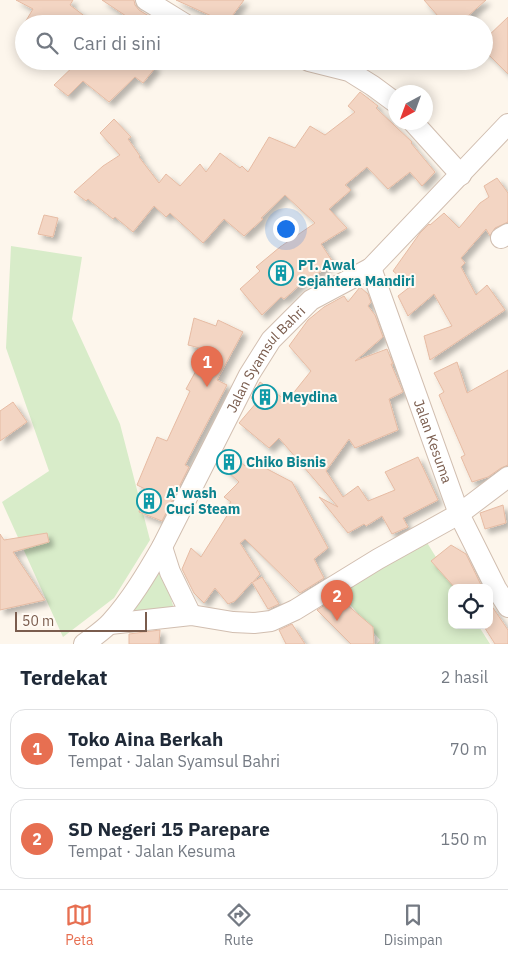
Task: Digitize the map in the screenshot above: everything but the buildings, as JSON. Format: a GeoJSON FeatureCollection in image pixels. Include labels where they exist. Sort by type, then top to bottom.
{"type":"FeatureCollection","features":[{"type":"Feature","properties":{"kind":"street"},"geometry":{"type":"LineString","coordinates":[[146,0],[170,15]]}},
{"type":"Feature","properties":{"kind":"street"},"geometry":{"type":"LineString","coordinates":[[345,70],[388,97]]}},
{"type":"Feature","properties":{"kind":"street","name":"Jalan Syamsul Bahri"},"geometry":{"type":"LineString","coordinates":[[84,644],[110,624],[133,595],[162,547],[249,375],[271,340],[311,300],[370,268],[461,176],[508,124]]}},
{"type":"Feature","properties":{"kind":"street"},"geometry":{"type":"LineString","coordinates":[[420,130],[461,176]]}},
{"type":"Feature","properties":{"kind":"street","name":"Jalan Kesuma"},"geometry":{"type":"LineString","coordinates":[[370,268],[459,514],[496,588],[508,607]]}},
{"type":"Feature","properties":{"kind":"street"},"geometry":{"type":"LineString","coordinates":[[110,624],[191,615],[232,622],[254,623],[271,621],[295,610],[378,559],[459,514],[508,477]]}},
{"type":"Feature","properties":{"kind":"street"},"geometry":{"type":"LineString","coordinates":[[162,547],[170,572],[191,615]]}},
{"type":"Feature","properties":{"kind":"green space"},"geometry":{"type":"Polygon","coordinates":[[[11,246],[82,257],[72,319],[120,424],[150,540],[114,598],[63,637],[2,502],[49,471],[6,348],[11,246]]]}},
{"type":"Feature","properties":{"kind":"green space"},"geometry":{"type":"Polygon","coordinates":[[[426,541],[453,584],[448,584],[448,629],[481,629],[490,644],[377,644],[380,640],[338,590],[426,541]]]}},
{"type":"Feature","properties":{"kind":"green space"},"geometry":{"type":"Polygon","coordinates":[[[160,560],[174,609],[123,616],[160,560]]]}},
{"type":"Feature","properties":{"kind":"place","name":"PT. Awal Sejahtera Mandiri"},"geometry":{"type":"Point","coordinates":[281,273]}},
{"type":"Feature","properties":{"kind":"place","name":"Toko Aina Berkah"},"geometry":{"type":"Point","coordinates":[207,387]}},
{"type":"Feature","properties":{"kind":"place","name":"Meydina"},"geometry":{"type":"Point","coordinates":[265,397]}},
{"type":"Feature","properties":{"kind":"place","name":"Chiko Bisnis"},"geometry":{"type":"Point","coordinates":[229,462]}},
{"type":"Feature","properties":{"kind":"place","name":"A' wash Cuci Steam"},"geometry":{"type":"Point","coordinates":[149,501]}},
{"type":"Feature","properties":{"kind":"place","name":"SD Negeri 15 Parepare"},"geometry":{"type":"Point","coordinates":[337,621]}}]}
